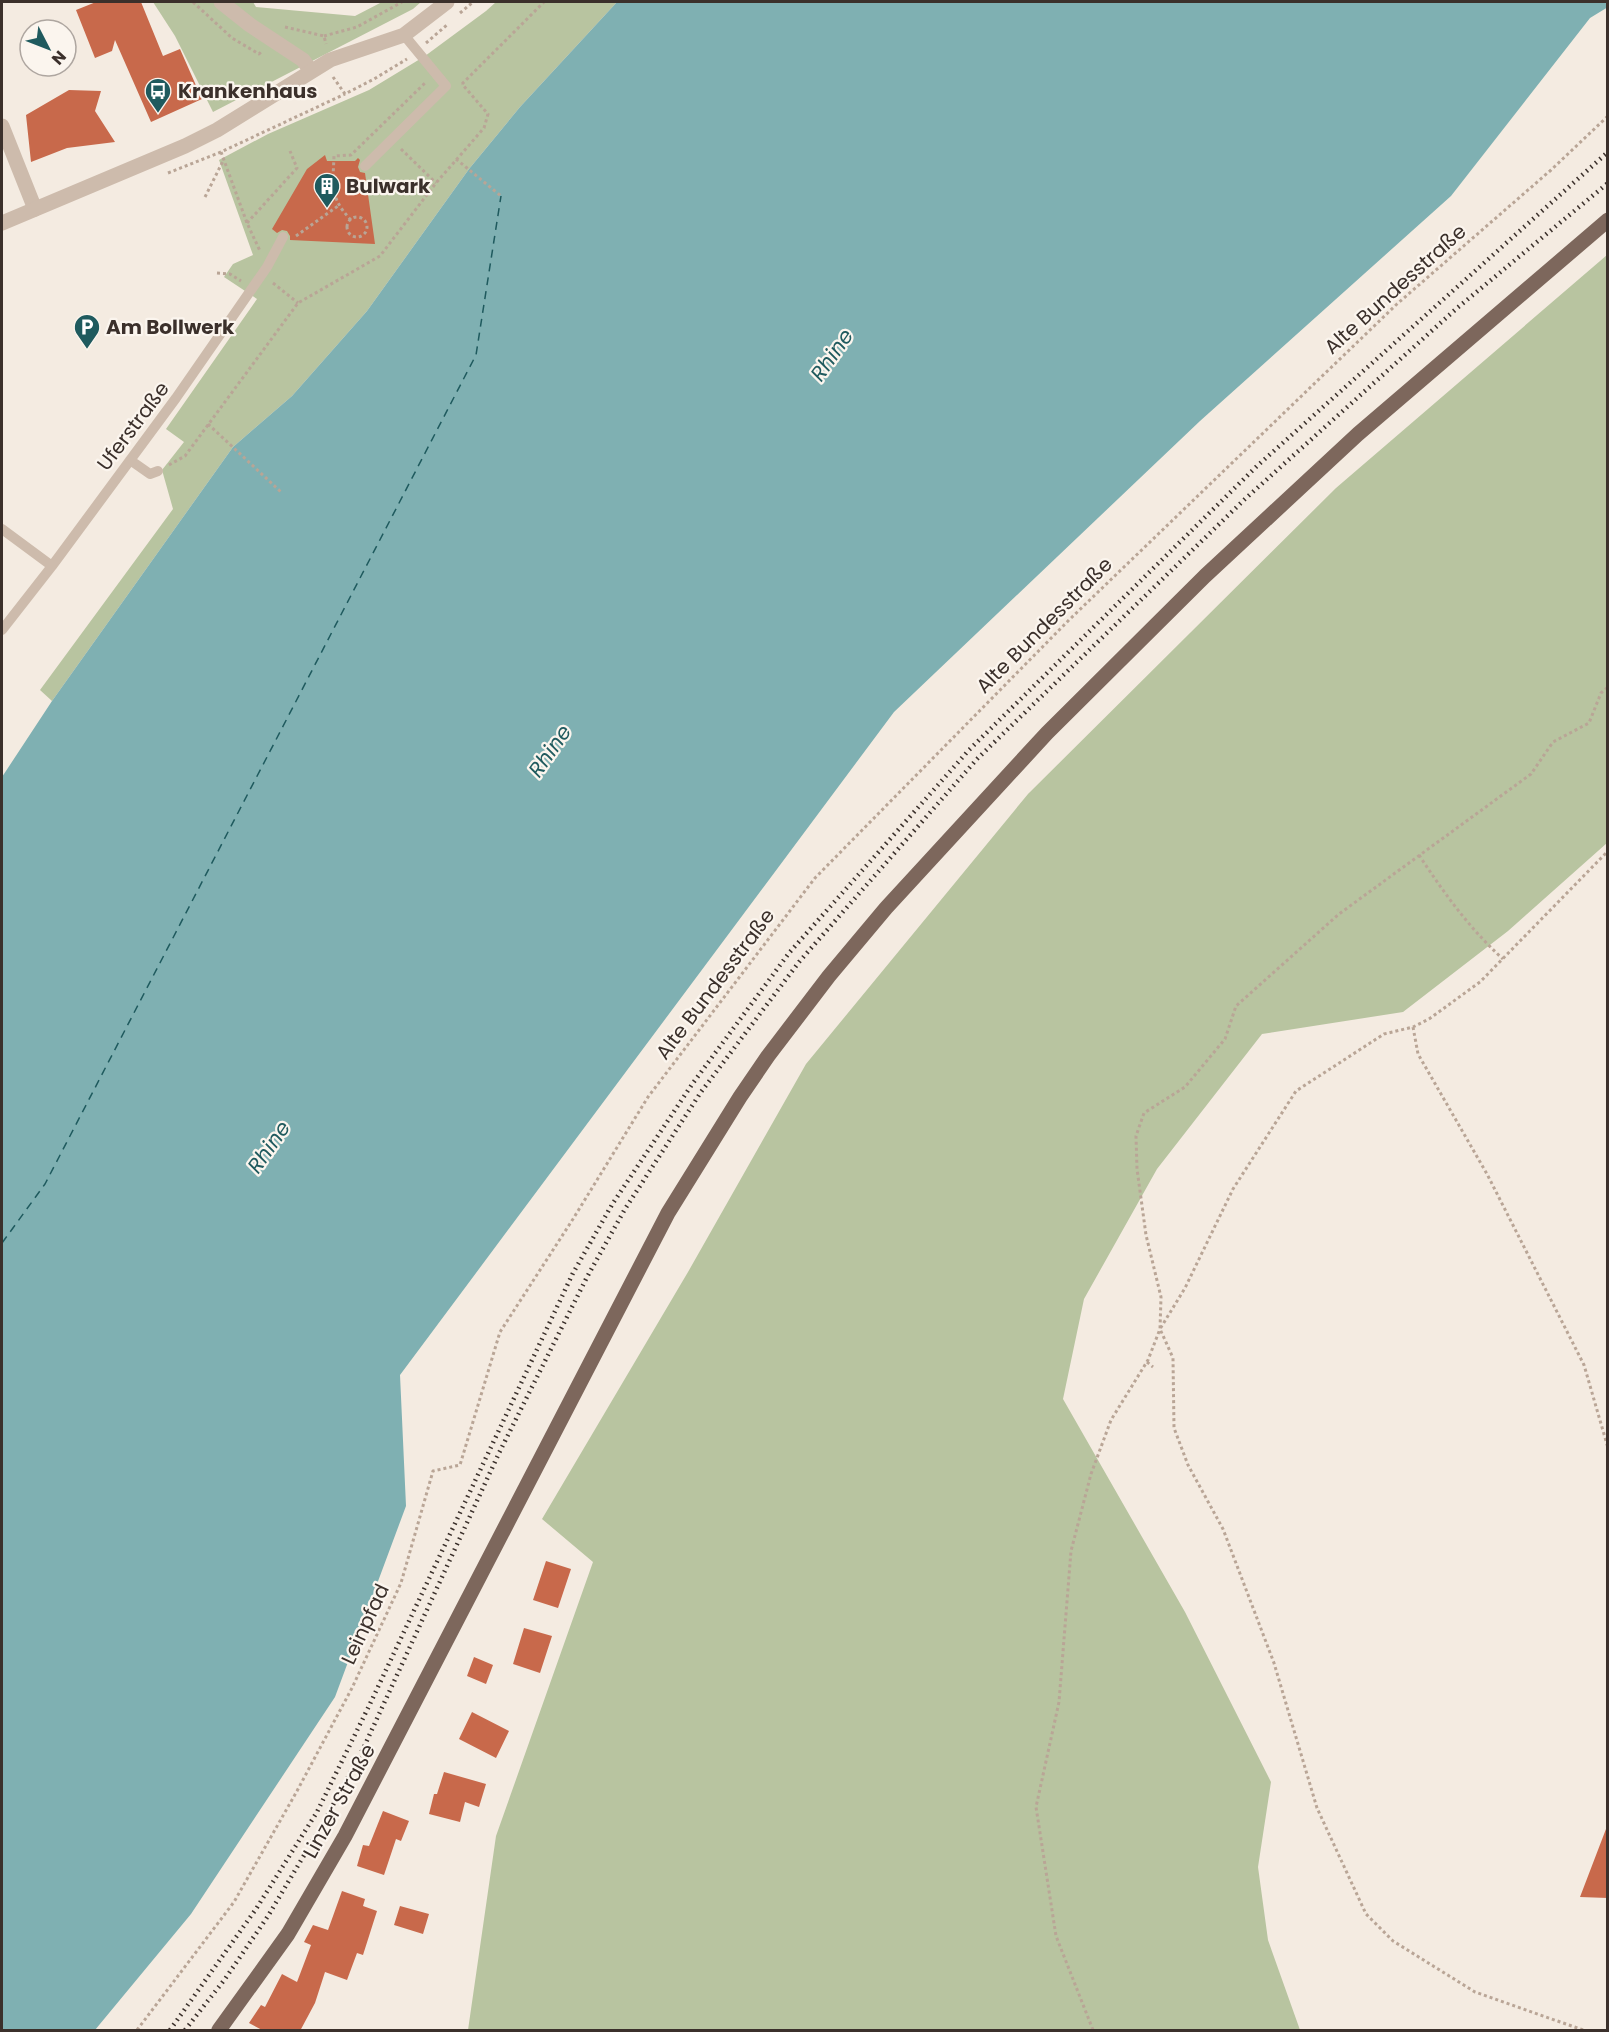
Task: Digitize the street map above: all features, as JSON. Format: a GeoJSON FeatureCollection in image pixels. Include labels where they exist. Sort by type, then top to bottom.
{"type":"FeatureCollection","features":[{"type":"Feature","properties":{"kind":"main road","name":"Linzer Straße"},"geometry":{"type":"LineString","coordinates":[[225,2029],[288,1934],[339,1845],[668,1213],[740,1097],[829,976],[886,908],[974,811],[1047,733],[1188,592],[1358,434],[1608,220]]}},
{"type":"Feature","properties":{"kind":"street"},"geometry":{"type":"LineString","coordinates":[[221,2],[250,25],[303,60],[311,71]]}},
{"type":"Feature","properties":{"kind":"street"},"geometry":{"type":"LineString","coordinates":[[2,223],[217,130],[330,60],[404,35],[447,2]]}},
{"type":"Feature","properties":{"kind":"street"},"geometry":{"type":"LineString","coordinates":[[2,126],[35,209]]}},
{"type":"Feature","properties":{"kind":"lane"},"geometry":{"type":"LineString","coordinates":[[365,166],[446,90],[404,35]]}},
{"type":"Feature","properties":{"kind":"lane","name":"Uferstraße"},"geometry":{"type":"LineString","coordinates":[[2,630],[176,399],[288,237]]}},
{"type":"Feature","properties":{"kind":"lane"},"geometry":{"type":"LineString","coordinates":[[130,460],[150,474],[159,471]]}},
{"type":"Feature","properties":{"kind":"lane"},"geometry":{"type":"LineString","coordinates":[[2,529],[52,566]]}},
{"type":"Feature","properties":{"kind":"path"},"geometry":{"type":"LineString","coordinates":[[282,27],[324,36],[357,27],[402,2]]}},
{"type":"Feature","properties":{"kind":"path"},"geometry":{"type":"LineString","coordinates":[[159,471],[185,456],[298,303],[380,256],[436,183],[484,128],[488,114],[462,84],[544,2]]}},
{"type":"Feature","properties":{"kind":"path"},"geometry":{"type":"LineString","coordinates":[[324,36],[330,60]]}},
{"type":"Feature","properties":{"kind":"path"},"geometry":{"type":"LineString","coordinates":[[351,220],[338,206],[332,181],[334,156],[351,155],[413,92],[435,74]]}},
{"type":"Feature","properties":{"kind":"path","name":"Alte Bundesstraße"},"geometry":{"type":"LineString","coordinates":[[573,1219],[648,1096],[815,878],[1069,620],[1397,304],[1551,170],[1608,116]]}},
{"type":"Feature","properties":{"kind":"path"},"geometry":{"type":"LineString","coordinates":[[392,140],[436,183]]}},
{"type":"Feature","properties":{"kind":"path"},"geometry":{"type":"LineString","coordinates":[[247,223],[297,168],[290,151]]}},
{"type":"Feature","properties":{"kind":"path"},"geometry":{"type":"LineString","coordinates":[[221,152],[265,271],[298,303]]}},
{"type":"Feature","properties":{"kind":"path"},"geometry":{"type":"LineString","coordinates":[[205,197],[224,159]]}},
{"type":"Feature","properties":{"kind":"path"},"geometry":{"type":"LineString","coordinates":[[456,159],[501,196]]}},
{"type":"Feature","properties":{"kind":"path"},"geometry":{"type":"LineString","coordinates":[[288,237],[338,206]]}},
{"type":"Feature","properties":{"kind":"path"},"geometry":{"type":"LineString","coordinates":[[358,216],[364,219],[367,229],[364,234],[354,236],[349,232],[347,227],[351,220],[358,216]]}},
{"type":"Feature","properties":{"kind":"path"},"geometry":{"type":"LineString","coordinates":[[217,273],[230,274],[252,289]]}},
{"type":"Feature","properties":{"kind":"path"},"geometry":{"type":"LineString","coordinates":[[208,424],[281,492]]}},
{"type":"Feature","properties":{"kind":"path"},"geometry":{"type":"LineString","coordinates":[[1583,2031],[1475,1992],[1394,1941],[1366,1914],[1317,1808],[1275,1663],[1223,1529],[1188,1465],[1174,1428],[1173,1358],[1160,1329],[1161,1297],[1146,1235],[1137,1169],[1136,1136],[1144,1113],[1185,1087],[1225,1039],[1236,1006],[1339,914],[1531,774],[1553,742],[1588,723],[1601,693],[1608,687]]}},
{"type":"Feature","properties":{"kind":"path"},"geometry":{"type":"LineString","coordinates":[[1093,2031],[1056,1936],[1036,1808],[1059,1702],[1071,1551],[1091,1474],[1111,1420],[1147,1362],[1160,1329],[1185,1288],[1233,1189],[1296,1091],[1384,1035],[1413,1027],[1429,1019],[1480,982],[1608,851]]}},
{"type":"Feature","properties":{"kind":"path"},"geometry":{"type":"LineString","coordinates":[[1419,855],[1447,897],[1479,937],[1503,959]]}},
{"type":"Feature","properties":{"kind":"path"},"geometry":{"type":"LineString","coordinates":[[1413,1027],[1418,1054],[1486,1174],[1584,1365],[1608,1448]]}},
{"type":"Feature","properties":{"kind":"path","name":"Leinpfad"},"geometry":{"type":"LineString","coordinates":[[137,2031],[234,1902],[297,1791],[352,1688],[401,1583],[433,1471],[460,1465],[500,1332],[573,1219]]}},
{"type":"Feature","properties":{"kind":"path"},"geometry":{"type":"LineString","coordinates":[[1147,1362],[1153,1367]]}},
{"type":"Feature","properties":{"kind":"green space"},"geometry":{"type":"Polygon","coordinates":[[[153,2],[253,2],[256,7],[355,16],[382,2],[421,2],[413,9],[213,112],[175,36],[153,2]]]}},
{"type":"Feature","properties":{"kind":"green space"},"geometry":{"type":"Polygon","coordinates":[[[496,2],[617,2],[520,107],[469,169],[367,311],[292,396],[233,447],[52,701],[40,690],[173,509],[162,470],[184,442],[166,429],[257,299],[224,277],[233,264],[253,255],[219,160],[268,134],[369,90],[425,56],[496,2]]]}},
{"type":"Feature","properties":{"kind":"green space"},"geometry":{"type":"Polygon","coordinates":[[[1607,255],[1607,843],[1508,931],[1403,1012],[1262,1034],[1157,1169],[1084,1299],[1063,1399],[1185,1612],[1271,1782],[1258,1867],[1268,1940],[1300,2030],[468,2030],[496,1836],[593,1562],[542,1519],[688,1272],[806,1064],[1028,794],[1336,488],[1607,255]]]}},
{"type":"Feature","properties":{"kind":"water","name":"Rhine"},"geometry":{"type":"Polygon","coordinates":[[[617,2],[1607,2],[1608,7],[1590,18],[1451,196],[1200,421],[894,712],[400,1375],[406,1506],[335,1697],[191,1914],[95,2030],[2,2030],[2,777],[52,701],[233,447],[292,396],[367,311],[469,169],[520,107],[617,2]]]}},
{"type":"Feature","properties":{"kind":"building"},"geometry":{"type":"Polygon","coordinates":[[[96,2],[141,2],[163,56],[180,49],[202,99],[151,122],[115,40],[112,51],[95,58],[76,10],[96,2]]]}},
{"type":"Feature","properties":{"kind":"building"},"geometry":{"type":"Polygon","coordinates":[[[69,90],[101,91],[95,111],[115,142],[67,148],[31,162],[26,115],[69,90]]]}},
{"type":"Feature","properties":{"kind":"building","name":"Bulwark"},"geometry":{"type":"Polygon","coordinates":[[[325,155],[327,161],[355,161],[358,158],[360,160],[358,167],[360,172],[365,173],[375,244],[290,240],[287,231],[282,230],[277,233],[272,229],[307,169],[325,155]]]}},
{"type":"Feature","properties":{"kind":"building"},"geometry":{"type":"Polygon","coordinates":[[[546,1561],[571,1569],[558,1608],[533,1600],[546,1561]]]}},
{"type":"Feature","properties":{"kind":"building"},"geometry":{"type":"Polygon","coordinates":[[[524,1628],[552,1636],[540,1673],[513,1664],[524,1628]]]}},
{"type":"Feature","properties":{"kind":"building"},"geometry":{"type":"Polygon","coordinates":[[[474,1657],[493,1665],[486,1684],[467,1676],[474,1657]]]}},
{"type":"Feature","properties":{"kind":"building"},"geometry":{"type":"Polygon","coordinates":[[[472,1712],[509,1731],[496,1758],[459,1739],[472,1712]]]}},
{"type":"Feature","properties":{"kind":"building"},"geometry":{"type":"Polygon","coordinates":[[[444,1772],[486,1784],[479,1807],[465,1802],[460,1822],[429,1814],[434,1794],[437,1794],[444,1772]]]}},
{"type":"Feature","properties":{"kind":"building"},"geometry":{"type":"Polygon","coordinates":[[[383,1811],[409,1821],[401,1841],[396,1839],[384,1875],[357,1866],[363,1845],[369,1846],[383,1811]]]}},
{"type":"Feature","properties":{"kind":"building"},"geometry":{"type":"Polygon","coordinates":[[[1606,1829],[1608,1898],[1580,1897],[1606,1829]]]}},
{"type":"Feature","properties":{"kind":"building"},"geometry":{"type":"Polygon","coordinates":[[[342,1891],[365,1899],[363,1906],[377,1911],[363,1955],[357,1953],[347,1980],[325,1972],[315,2003],[300,2031],[264,2031],[249,2023],[261,2005],[265,2007],[282,1974],[297,1982],[311,1945],[304,1942],[313,1925],[328,1930],[342,1891]]]}},
{"type":"Feature","properties":{"kind":"building"},"geometry":{"type":"Polygon","coordinates":[[[400,1906],[429,1914],[423,1934],[394,1925],[400,1906]]]}},
{"type":"Feature","properties":{"kind":"ferry route"},"geometry":{"type":"LineString","coordinates":[[2,1243],[45,1184],[476,355],[501,196]]}},
{"type":"Feature","properties":{"kind":"railway"},"geometry":{"type":"LineString","coordinates":[[170,2030],[256,1909],[317,1812],[573,1273],[613,1203],[693,1083],[789,953],[969,750],[1257,466],[1608,152]]}},
{"type":"Feature","properties":{"kind":"railway"},"geometry":{"type":"LineString","coordinates":[[185,2030],[225,1979],[268,1916],[325,1820],[363,1749],[499,1453],[587,1277],[625,1209],[701,1092],[799,962],[977,759],[1245,499],[1456,309],[1608,183]]}},
{"type":"Feature","properties":{"kind":"place","name":"Krankenhaus"},"geometry":{"type":"Point","coordinates":[158,114]}},
{"type":"Feature","properties":{"kind":"place","name":"Bulwark"},"geometry":{"type":"Point","coordinates":[327,209]}},
{"type":"Feature","properties":{"kind":"place","name":"Am Bollwerk"},"geometry":{"type":"Point","coordinates":[87,350]}}]}
